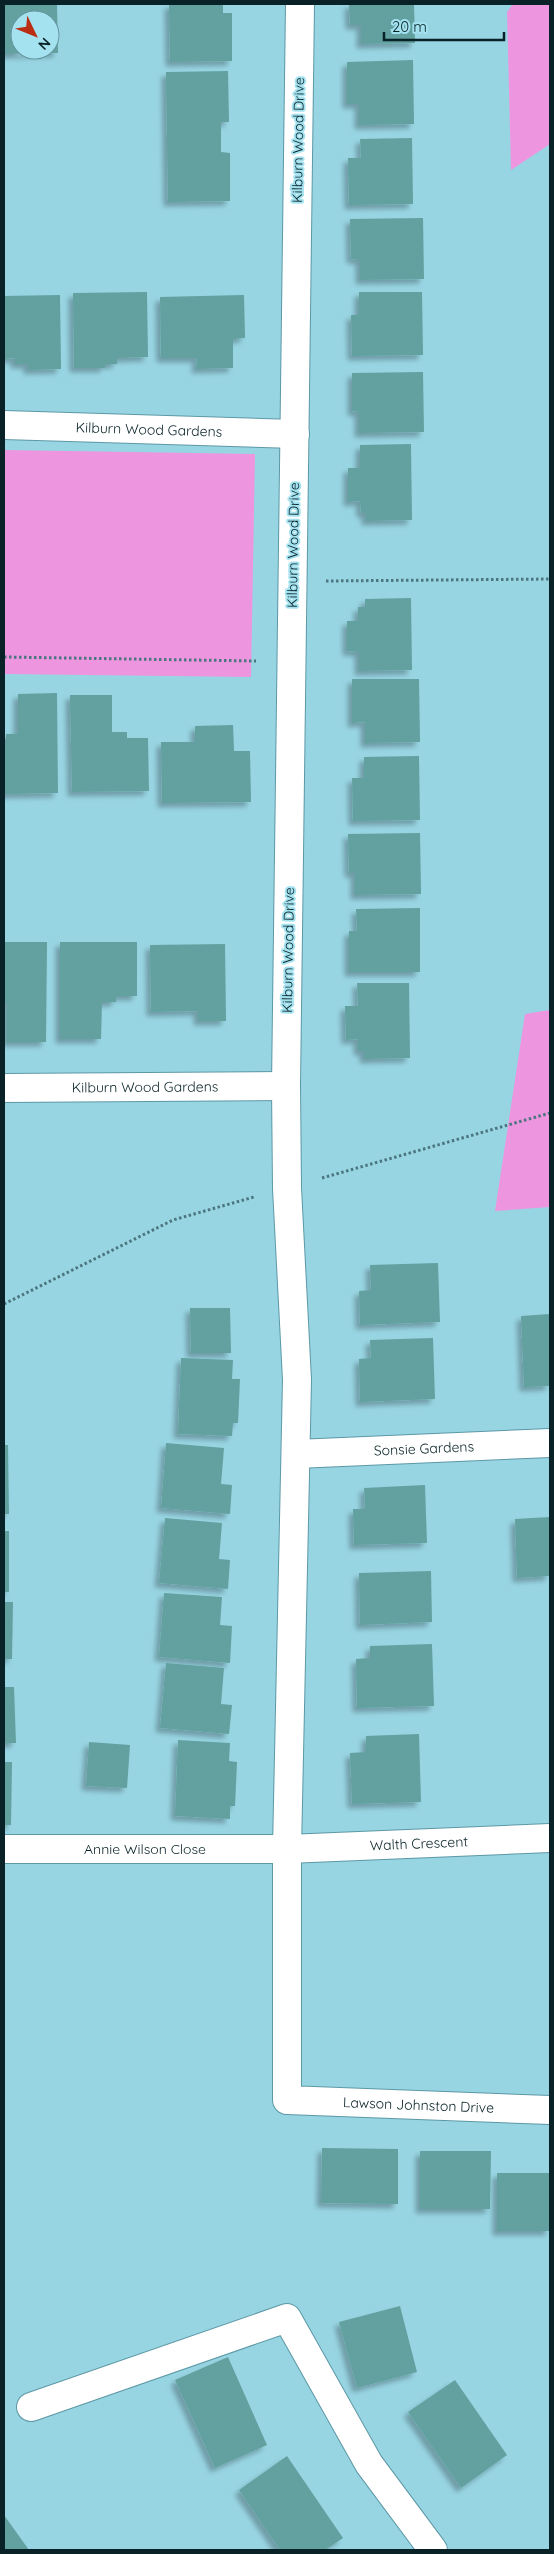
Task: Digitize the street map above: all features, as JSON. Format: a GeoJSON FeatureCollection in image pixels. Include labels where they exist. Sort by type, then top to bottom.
{"type":"FeatureCollection","features":[{"type":"Feature","properties":{"kind":"street","name":"Kilburn Wood Drive"},"geometry":{"type":"LineString","coordinates":[[287,2100],[287,1849],[297,1380],[287,1188],[286,1086],[300,4]]}},
{"type":"Feature","properties":{"kind":"street","name":"Kilburn Wood Gardens"},"geometry":{"type":"LineString","coordinates":[[4,425],[295,434]]}},
{"type":"Feature","properties":{"kind":"street","name":"Kilburn Wood Gardens"},"geometry":{"type":"LineString","coordinates":[[4,1088],[286,1086]]}},
{"type":"Feature","properties":{"kind":"street","name":"Sonsie Gardens"},"geometry":{"type":"LineString","coordinates":[[296,1454],[550,1443]]}},
{"type":"Feature","properties":{"kind":"street","name":"Walth Crescent"},"geometry":{"type":"LineString","coordinates":[[287,1849],[550,1838]]}},
{"type":"Feature","properties":{"kind":"street","name":"Annie Wilson Close"},"geometry":{"type":"LineString","coordinates":[[4,1849],[287,1849]]}},
{"type":"Feature","properties":{"kind":"street","name":"Lawson Johnston Drive"},"geometry":{"type":"LineString","coordinates":[[287,2100],[550,2110]]}},
{"type":"Feature","properties":{"kind":"street"},"geometry":{"type":"LineString","coordinates":[[31,2407],[287,2318],[369,2464],[433,2550]]}},
{"type":"Feature","properties":{"kind":"path"},"geometry":{"type":"LineString","coordinates":[[293,581],[550,579]]}},
{"type":"Feature","properties":{"kind":"path"},"geometry":{"type":"LineString","coordinates":[[4,657],[292,662]]}},
{"type":"Feature","properties":{"kind":"shaded area"},"geometry":{"type":"Polygon","coordinates":[[[513,4],[550,4],[550,144],[511,170],[507,12],[513,4]]]}},
{"type":"Feature","properties":{"kind":"shaded area"},"geometry":{"type":"Polygon","coordinates":[[[4,450],[255,454],[251,677],[4,674],[4,450]]]}},
{"type":"Feature","properties":{"kind":"shaded area"},"geometry":{"type":"Polygon","coordinates":[[[550,1010],[550,1207],[495,1211],[525,1014],[550,1010]]]}},
{"type":"Feature","properties":{"kind":"building"},"geometry":{"type":"Polygon","coordinates":[[[4,4],[57,4],[57,10],[10,10],[10,54],[4,54],[4,4]]]}},
{"type":"Feature","properties":{"kind":"building"},"geometry":{"type":"Polygon","coordinates":[[[169,4],[223,4],[223,13],[232,13],[232,61],[170,62],[169,4]]]}},
{"type":"Feature","properties":{"kind":"building"},"geometry":{"type":"Polygon","coordinates":[[[349,4],[414,4],[415,43],[361,44],[361,25],[350,25],[349,4]]]}},
{"type":"Feature","properties":{"kind":"building"},"geometry":{"type":"Polygon","coordinates":[[[413,60],[414,124],[359,125],[359,104],[347,104],[347,62],[413,60]]]}},
{"type":"Feature","properties":{"kind":"building"},"geometry":{"type":"Polygon","coordinates":[[[228,71],[229,122],[221,122],[221,152],[230,153],[230,201],[168,202],[166,72],[228,71]]]}},
{"type":"Feature","properties":{"kind":"building"},"geometry":{"type":"Polygon","coordinates":[[[412,138],[413,204],[349,205],[348,158],[361,158],[360,139],[412,138]]]}},
{"type":"Feature","properties":{"kind":"building"},"geometry":{"type":"Polygon","coordinates":[[[423,218],[424,279],[360,280],[360,260],[351,259],[350,219],[423,218]]]}},
{"type":"Feature","properties":{"kind":"building"},"geometry":{"type":"Polygon","coordinates":[[[147,292],[148,357],[117,358],[117,364],[105,364],[105,368],[74,368],[73,293],[147,292]]]}},
{"type":"Feature","properties":{"kind":"building"},"geometry":{"type":"Polygon","coordinates":[[[359,292],[422,292],[423,355],[352,356],[351,315],[359,315],[359,292]]]}},
{"type":"Feature","properties":{"kind":"building"},"geometry":{"type":"Polygon","coordinates":[[[60,295],[61,369],[28,370],[28,364],[15,364],[15,358],[4,359],[4,296],[60,295]]]}},
{"type":"Feature","properties":{"kind":"building"},"geometry":{"type":"Polygon","coordinates":[[[244,295],[245,338],[233,339],[233,368],[196,369],[197,358],[161,358],[160,297],[244,295]]]}},
{"type":"Feature","properties":{"kind":"building"},"geometry":{"type":"Polygon","coordinates":[[[423,372],[424,432],[359,433],[359,412],[352,411],[352,373],[423,372]]]}},
{"type":"Feature","properties":{"kind":"building"},"geometry":{"type":"Polygon","coordinates":[[[411,444],[412,520],[366,521],[366,513],[361,513],[360,501],[348,502],[348,468],[360,468],[360,445],[411,444]]]}},
{"type":"Feature","properties":{"kind":"building"},"geometry":{"type":"Polygon","coordinates":[[[411,598],[412,670],[359,671],[359,652],[347,651],[347,621],[358,621],[358,607],[365,607],[365,599],[411,598]]]}},
{"type":"Feature","properties":{"kind":"building"},"geometry":{"type":"Polygon","coordinates":[[[352,679],[419,679],[420,742],[365,743],[365,722],[352,723],[352,679]]]}},
{"type":"Feature","properties":{"kind":"building"},"geometry":{"type":"Polygon","coordinates":[[[57,693],[58,793],[4,794],[4,739],[6,739],[6,734],[18,734],[18,694],[57,693]]]}},
{"type":"Feature","properties":{"kind":"building"},"geometry":{"type":"Polygon","coordinates":[[[70,695],[112,695],[112,732],[127,732],[127,738],[148,738],[149,791],[72,792],[70,695]]]}},
{"type":"Feature","properties":{"kind":"building"},"geometry":{"type":"Polygon","coordinates":[[[233,725],[234,751],[250,751],[251,802],[162,803],[161,742],[195,742],[195,726],[233,725]]]}},
{"type":"Feature","properties":{"kind":"building"},"geometry":{"type":"Polygon","coordinates":[[[419,756],[420,820],[353,821],[352,778],[364,778],[364,757],[419,756]]]}},
{"type":"Feature","properties":{"kind":"building"},"geometry":{"type":"Polygon","coordinates":[[[420,833],[421,894],[355,895],[355,873],[349,873],[348,834],[420,833]]]}},
{"type":"Feature","properties":{"kind":"building"},"geometry":{"type":"Polygon","coordinates":[[[420,908],[420,972],[349,972],[349,931],[357,931],[356,909],[420,908]]]}},
{"type":"Feature","properties":{"kind":"building"},"geometry":{"type":"Polygon","coordinates":[[[4,942],[47,942],[46,1042],[7,1042],[7,1002],[4,1002],[4,942]]]}},
{"type":"Feature","properties":{"kind":"building"},"geometry":{"type":"Polygon","coordinates":[[[60,942],[137,942],[137,996],[116,996],[116,1002],[102,1002],[101,1039],[60,1039],[60,942]]]}},
{"type":"Feature","properties":{"kind":"building"},"geometry":{"type":"Polygon","coordinates":[[[225,944],[226,1021],[198,1021],[198,1011],[151,1012],[150,945],[225,944]]]}},
{"type":"Feature","properties":{"kind":"building"},"geometry":{"type":"Polygon","coordinates":[[[357,983],[409,983],[410,1058],[364,1059],[364,1051],[358,1051],[358,1039],[346,1040],[345,1006],[358,1006],[357,983]]]}},
{"type":"Feature","properties":{"kind":"building"},"geometry":{"type":"Polygon","coordinates":[[[438,1263],[440,1322],[360,1325],[359,1291],[371,1290],[370,1265],[438,1263]]]}},
{"type":"Feature","properties":{"kind":"building"},"geometry":{"type":"Polygon","coordinates":[[[190,1308],[230,1308],[231,1353],[191,1353],[190,1308]]]}},
{"type":"Feature","properties":{"kind":"building"},"geometry":{"type":"Polygon","coordinates":[[[550,1314],[550,1386],[524,1387],[521,1316],[550,1314]]]}},
{"type":"Feature","properties":{"kind":"building"},"geometry":{"type":"Polygon","coordinates":[[[433,1338],[435,1399],[360,1402],[359,1359],[371,1358],[370,1340],[433,1338]]]}},
{"type":"Feature","properties":{"kind":"building"},"geometry":{"type":"Polygon","coordinates":[[[181,1358],[233,1360],[232,1379],[240,1379],[238,1423],[233,1423],[232,1436],[178,1434],[181,1358]]]}},
{"type":"Feature","properties":{"kind":"building"},"geometry":{"type":"Polygon","coordinates":[[[166,1443],[224,1448],[221,1484],[232,1485],[230,1514],[161,1508],[166,1443]]]}},
{"type":"Feature","properties":{"kind":"building"},"geometry":{"type":"Polygon","coordinates":[[[4,1445],[8,1445],[9,1514],[4,1514],[4,1445]]]}},
{"type":"Feature","properties":{"kind":"building"},"geometry":{"type":"Polygon","coordinates":[[[425,1485],[427,1543],[354,1545],[353,1509],[365,1509],[364,1488],[425,1485]]]}},
{"type":"Feature","properties":{"kind":"building"},"geometry":{"type":"Polygon","coordinates":[[[550,1517],[550,1576],[517,1578],[515,1519],[550,1517]]]}},
{"type":"Feature","properties":{"kind":"building"},"geometry":{"type":"Polygon","coordinates":[[[165,1518],[222,1523],[219,1559],[230,1560],[228,1589],[159,1583],[165,1518]]]}},
{"type":"Feature","properties":{"kind":"building"},"geometry":{"type":"Polygon","coordinates":[[[4,1531],[9,1531],[9,1592],[4,1592],[4,1531]]]}},
{"type":"Feature","properties":{"kind":"building"},"geometry":{"type":"Polygon","coordinates":[[[431,1571],[432,1622],[360,1625],[359,1573],[431,1571]]]}},
{"type":"Feature","properties":{"kind":"building"},"geometry":{"type":"Polygon","coordinates":[[[164,1593],[222,1597],[220,1625],[232,1626],[230,1663],[159,1657],[164,1593]]]}},
{"type":"Feature","properties":{"kind":"building"},"geometry":{"type":"Polygon","coordinates":[[[4,1602],[13,1602],[12,1659],[4,1659],[4,1602]]]}},
{"type":"Feature","properties":{"kind":"building"},"geometry":{"type":"Polygon","coordinates":[[[432,1644],[434,1706],[357,1708],[356,1659],[370,1658],[370,1646],[432,1644]]]}},
{"type":"Feature","properties":{"kind":"building"},"geometry":{"type":"Polygon","coordinates":[[[166,1663],[224,1668],[221,1704],[232,1705],[229,1734],[160,1728],[166,1663]]]}},
{"type":"Feature","properties":{"kind":"building"},"geometry":{"type":"Polygon","coordinates":[[[4,1687],[14,1687],[16,1743],[4,1743],[4,1687]]]}},
{"type":"Feature","properties":{"kind":"building"},"geometry":{"type":"Polygon","coordinates":[[[419,1734],[421,1802],[352,1804],[350,1753],[366,1752],[366,1736],[419,1734]]]}},
{"type":"Feature","properties":{"kind":"building"},"geometry":{"type":"Polygon","coordinates":[[[178,1740],[230,1743],[229,1761],[237,1762],[235,1806],[230,1806],[230,1819],[175,1816],[178,1740]]]}},
{"type":"Feature","properties":{"kind":"building"},"geometry":{"type":"Polygon","coordinates":[[[89,1742],[130,1745],[127,1788],[86,1786],[89,1742]]]}},
{"type":"Feature","properties":{"kind":"building"},"geometry":{"type":"Polygon","coordinates":[[[4,1762],[12,1762],[11,1825],[4,1825],[4,1762]]]}},
{"type":"Feature","properties":{"kind":"building"},"geometry":{"type":"Polygon","coordinates":[[[322,2148],[398,2149],[398,2204],[321,2203],[322,2148]]]}},
{"type":"Feature","properties":{"kind":"building"},"geometry":{"type":"Polygon","coordinates":[[[420,2151],[491,2151],[490,2209],[420,2209],[420,2151]]]}},
{"type":"Feature","properties":{"kind":"building"},"geometry":{"type":"Polygon","coordinates":[[[497,2173],[550,2173],[550,2231],[497,2231],[497,2173]]]}},
{"type":"Feature","properties":{"kind":"building"},"geometry":{"type":"Polygon","coordinates":[[[400,2306],[417,2372],[357,2388],[339,2322],[400,2306]]]}},
{"type":"Feature","properties":{"kind":"building"},"geometry":{"type":"Polygon","coordinates":[[[228,2357],[267,2445],[215,2468],[175,2380],[228,2357]]]}},
{"type":"Feature","properties":{"kind":"building"},"geometry":{"type":"Polygon","coordinates":[[[455,2380],[507,2455],[461,2488],[408,2412],[455,2380]]]}},
{"type":"Feature","properties":{"kind":"building"},"geometry":{"type":"Polygon","coordinates":[[[287,2456],[343,2538],[325,2550],[280,2550],[239,2490],[287,2456]]]}},
{"type":"Feature","properties":{"kind":"building"},"geometry":{"type":"Polygon","coordinates":[[[4,2515],[29,2550],[4,2550],[4,2515]]]}}]}
